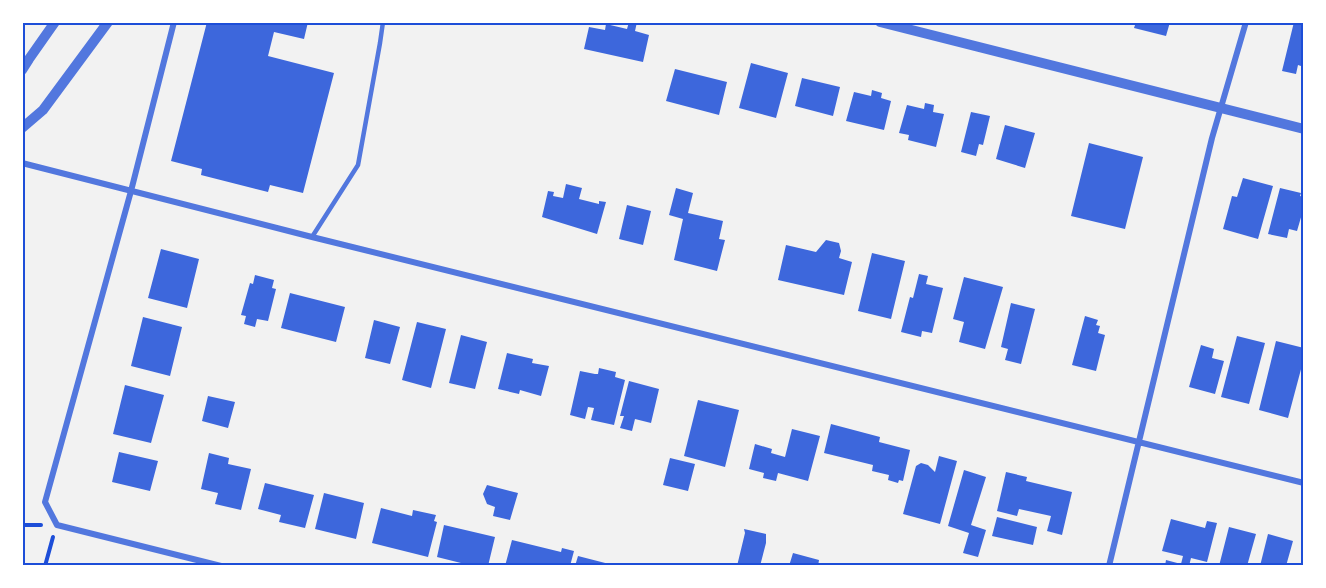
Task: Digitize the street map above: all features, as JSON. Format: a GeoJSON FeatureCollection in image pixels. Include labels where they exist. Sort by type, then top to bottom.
{"type":"FeatureCollection","features":[{"type":"Feature","properties":{"kind":"street"},"geometry":{"type":"LineString","coordinates":[[22,70],[28,58],[55,22]]}},
{"type":"Feature","properties":{"kind":"street"},"geometry":{"type":"LineString","coordinates":[[22,128],[44,110],[108,22]]}},
{"type":"Feature","properties":{"kind":"street"},"geometry":{"type":"LineString","coordinates":[[174,22],[45,502],[57,525],[221,566]]}},
{"type":"Feature","properties":{"kind":"street"},"geometry":{"type":"LineString","coordinates":[[880,22],[1304,129]]}},
{"type":"Feature","properties":{"kind":"street"},"geometry":{"type":"LineString","coordinates":[[1109,566],[1220,108],[1245,22]]}},
{"type":"Feature","properties":{"kind":"street"},"geometry":{"type":"LineString","coordinates":[[22,163],[1304,483]]}},
{"type":"Feature","properties":{"kind":"lane"},"geometry":{"type":"LineString","coordinates":[[312,237],[358,165],[383,22]]}},
{"type":"Feature","properties":{"kind":"path"},"geometry":{"type":"LineString","coordinates":[[45,566],[57,525]]}},
{"type":"Feature","properties":{"kind":"building"},"geometry":{"type":"Polygon","coordinates":[[[207,22],[308,22],[304,39],[274,32],[268,56],[334,73],[303,193],[270,185],[268,192],[201,175],[202,169],[171,161],[207,22]]]}},
{"type":"Feature","properties":{"kind":"building"},"geometry":{"type":"Polygon","coordinates":[[[629,22],[637,22],[635,31],[649,35],[643,62],[584,49],[589,27],[605,30],[606,24],[627,29],[629,22]]]}},
{"type":"Feature","properties":{"kind":"building"},"geometry":{"type":"Polygon","coordinates":[[[1136,22],[1170,22],[1166,36],[1134,28],[1136,22]]]}},
{"type":"Feature","properties":{"kind":"building"},"geometry":{"type":"Polygon","coordinates":[[[1294,22],[1304,22],[1304,67],[1298,65],[1296,74],[1282,71],[1294,22]]]}},
{"type":"Feature","properties":{"kind":"building"},"geometry":{"type":"Polygon","coordinates":[[[751,63],[788,73],[776,118],[739,108],[751,63]]]}},
{"type":"Feature","properties":{"kind":"building"},"geometry":{"type":"Polygon","coordinates":[[[675,69],[727,82],[719,115],[666,101],[675,69]]]}},
{"type":"Feature","properties":{"kind":"building"},"geometry":{"type":"Polygon","coordinates":[[[802,78],[840,87],[833,116],[795,106],[802,78]]]}},
{"type":"Feature","properties":{"kind":"building"},"geometry":{"type":"Polygon","coordinates":[[[872,90],[882,93],[881,98],[891,101],[884,130],[846,121],[854,92],[871,96],[872,90]]]}},
{"type":"Feature","properties":{"kind":"building"},"geometry":{"type":"Polygon","coordinates":[[[925,103],[934,105],[933,112],[944,114],[936,147],[908,140],[909,135],[899,133],[907,105],[924,109],[925,103]]]}},
{"type":"Feature","properties":{"kind":"building"},"geometry":{"type":"Polygon","coordinates":[[[971,112],[990,116],[983,145],[979,144],[976,156],[961,152],[971,112]]]}},
{"type":"Feature","properties":{"kind":"building"},"geometry":{"type":"Polygon","coordinates":[[[1005,125],[1035,133],[1025,168],[996,159],[1005,125]]]}},
{"type":"Feature","properties":{"kind":"building"},"geometry":{"type":"Polygon","coordinates":[[[1089,143],[1143,157],[1125,229],[1071,216],[1089,143]]]}},
{"type":"Feature","properties":{"kind":"building"},"geometry":{"type":"Polygon","coordinates":[[[1243,178],[1273,186],[1258,239],[1223,229],[1232,196],[1237,197],[1243,178]]]}},
{"type":"Feature","properties":{"kind":"building"},"geometry":{"type":"Polygon","coordinates":[[[566,184],[582,188],[579,199],[599,204],[599,201],[606,202],[597,234],[542,217],[548,191],[554,192],[553,196],[563,198],[566,184]]]}},
{"type":"Feature","properties":{"kind":"building"},"geometry":{"type":"Polygon","coordinates":[[[676,188],[693,193],[688,213],[723,221],[719,239],[725,240],[717,271],[674,260],[683,219],[669,215],[676,188]]]}},
{"type":"Feature","properties":{"kind":"building"},"geometry":{"type":"Polygon","coordinates":[[[1280,188],[1301,193],[1300,196],[1304,197],[1304,207],[1297,231],[1289,229],[1287,238],[1268,234],[1280,188]]]}},
{"type":"Feature","properties":{"kind":"building"},"geometry":{"type":"Polygon","coordinates":[[[627,205],[651,211],[643,245],[619,239],[627,205]]]}},
{"type":"Feature","properties":{"kind":"building"},"geometry":{"type":"Polygon","coordinates":[[[826,240],[839,243],[841,251],[839,258],[852,262],[844,295],[778,280],[786,245],[816,252],[826,240]]]}},
{"type":"Feature","properties":{"kind":"building"},"geometry":{"type":"Polygon","coordinates":[[[161,249],[199,259],[187,308],[148,298],[161,249]]]}},
{"type":"Feature","properties":{"kind":"building"},"geometry":{"type":"Polygon","coordinates":[[[872,253],[905,261],[891,319],[858,311],[872,253]]]}},
{"type":"Feature","properties":{"kind":"building"},"geometry":{"type":"Polygon","coordinates":[[[919,274],[928,276],[926,284],[943,288],[932,333],[922,331],[921,337],[901,332],[919,274]]]}},
{"type":"Feature","properties":{"kind":"building"},"geometry":{"type":"Polygon","coordinates":[[[255,275],[274,280],[272,288],[276,289],[268,321],[257,319],[255,327],[244,324],[246,316],[241,315],[250,283],[253,284],[255,275]]]}},
{"type":"Feature","properties":{"kind":"building"},"geometry":{"type":"Polygon","coordinates":[[[964,277],[1003,287],[985,349],[959,342],[964,322],[953,319],[964,277]]]}},
{"type":"Feature","properties":{"kind":"building"},"geometry":{"type":"Polygon","coordinates":[[[290,293],[345,307],[336,342],[281,328],[290,293]]]}},
{"type":"Feature","properties":{"kind":"building"},"geometry":{"type":"Polygon","coordinates":[[[1011,303],[1035,309],[1021,364],[1005,360],[1008,349],[1001,347],[1011,303]]]}},
{"type":"Feature","properties":{"kind":"building"},"geometry":{"type":"Polygon","coordinates":[[[1085,316],[1098,320],[1096,325],[1100,326],[1098,333],[1105,335],[1096,371],[1072,365],[1085,316]]]}},
{"type":"Feature","properties":{"kind":"building"},"geometry":{"type":"Polygon","coordinates":[[[143,317],[182,327],[170,376],[131,366],[143,317]]]}},
{"type":"Feature","properties":{"kind":"building"},"geometry":{"type":"Polygon","coordinates":[[[374,320],[400,327],[390,364],[365,358],[374,320]]]}},
{"type":"Feature","properties":{"kind":"building"},"geometry":{"type":"Polygon","coordinates":[[[417,322],[446,329],[431,388],[402,380],[417,322]]]}},
{"type":"Feature","properties":{"kind":"building"},"geometry":{"type":"Polygon","coordinates":[[[461,335],[487,342],[475,389],[449,383],[461,335]]]}},
{"type":"Feature","properties":{"kind":"building"},"geometry":{"type":"Polygon","coordinates":[[[1237,336],[1265,343],[1249,404],[1221,397],[1237,336]]]}},
{"type":"Feature","properties":{"kind":"building"},"geometry":{"type":"Polygon","coordinates":[[[1276,341],[1304,348],[1304,358],[1288,418],[1259,410],[1276,341]]]}},
{"type":"Feature","properties":{"kind":"building"},"geometry":{"type":"Polygon","coordinates":[[[1201,345],[1214,349],[1212,358],[1224,361],[1215,394],[1189,387],[1201,345]]]}},
{"type":"Feature","properties":{"kind":"building"},"geometry":{"type":"Polygon","coordinates":[[[507,353],[533,359],[532,363],[549,366],[541,396],[520,390],[519,394],[498,389],[507,353]]]}},
{"type":"Feature","properties":{"kind":"building"},"geometry":{"type":"Polygon","coordinates":[[[599,368],[616,372],[615,377],[625,380],[614,425],[591,420],[594,408],[588,407],[585,419],[570,415],[580,371],[598,374],[599,368]]]}},
{"type":"Feature","properties":{"kind":"building"},"geometry":{"type":"Polygon","coordinates":[[[629,381],[659,389],[651,423],[635,419],[632,431],[620,428],[624,416],[620,416],[629,381]]]}},
{"type":"Feature","properties":{"kind":"building"},"geometry":{"type":"Polygon","coordinates":[[[125,385],[164,395],[151,443],[113,434],[125,385]]]}},
{"type":"Feature","properties":{"kind":"building"},"geometry":{"type":"Polygon","coordinates":[[[208,396],[235,402],[228,428],[202,421],[208,396]]]}},
{"type":"Feature","properties":{"kind":"building"},"geometry":{"type":"Polygon","coordinates":[[[698,400],[739,410],[725,467],[684,456],[698,400]]]}},
{"type":"Feature","properties":{"kind":"building"},"geometry":{"type":"Polygon","coordinates":[[[831,424],[880,437],[879,442],[910,450],[903,481],[899,480],[898,483],[888,480],[889,475],[872,471],[873,465],[824,453],[831,424]]]}},
{"type":"Feature","properties":{"kind":"building"},"geometry":{"type":"Polygon","coordinates":[[[792,429],[820,436],[808,481],[778,473],[776,481],[763,478],[764,473],[749,469],[755,444],[772,449],[771,453],[785,457],[792,429]]]}},
{"type":"Feature","properties":{"kind":"building"},"geometry":{"type":"Polygon","coordinates":[[[119,452],[158,461],[150,491],[112,482],[119,452]]]}},
{"type":"Feature","properties":{"kind":"building"},"geometry":{"type":"Polygon","coordinates":[[[209,453],[229,458],[228,464],[251,469],[241,510],[215,504],[218,493],[201,489],[209,453]]]}},
{"type":"Feature","properties":{"kind":"building"},"geometry":{"type":"Polygon","coordinates":[[[939,456],[957,461],[940,524],[903,514],[916,466],[921,463],[928,465],[935,472],[939,456]]]}},
{"type":"Feature","properties":{"kind":"building"},"geometry":{"type":"Polygon","coordinates":[[[670,458],[695,464],[688,491],[663,485],[670,458]]]}},
{"type":"Feature","properties":{"kind":"building"},"geometry":{"type":"Polygon","coordinates":[[[964,470],[986,477],[971,525],[986,530],[978,557],[963,553],[969,533],[948,526],[964,470]]]}},
{"type":"Feature","properties":{"kind":"building"},"geometry":{"type":"Polygon","coordinates":[[[1006,472],[1027,477],[1026,481],[1072,492],[1062,535],[1047,531],[1051,516],[1019,509],[1017,516],[997,511],[1006,472]]]}},
{"type":"Feature","properties":{"kind":"building"},"geometry":{"type":"Polygon","coordinates":[[[265,483],[314,495],[305,528],[279,522],[281,515],[258,509],[265,483]]]}},
{"type":"Feature","properties":{"kind":"building"},"geometry":{"type":"Polygon","coordinates":[[[487,485],[518,493],[510,520],[493,516],[495,507],[487,504],[483,494],[487,485]]]}},
{"type":"Feature","properties":{"kind":"building"},"geometry":{"type":"Polygon","coordinates":[[[324,493],[364,503],[356,539],[315,529],[324,493]]]}},
{"type":"Feature","properties":{"kind":"building"},"geometry":{"type":"Polygon","coordinates":[[[381,508],[412,516],[413,510],[436,515],[434,521],[437,522],[428,557],[372,543],[381,508]]]}},
{"type":"Feature","properties":{"kind":"building"},"geometry":{"type":"Polygon","coordinates":[[[997,517],[1037,527],[1033,545],[992,536],[997,517]]]}},
{"type":"Feature","properties":{"kind":"building"},"geometry":{"type":"Polygon","coordinates":[[[1171,519],[1205,528],[1207,521],[1217,523],[1207,562],[1191,558],[1189,566],[1165,566],[1166,560],[1181,564],[1183,556],[1162,551],[1171,519]]]}},
{"type":"Feature","properties":{"kind":"building"},"geometry":{"type":"Polygon","coordinates":[[[444,525],[495,537],[488,566],[473,566],[437,557],[444,525]]]}},
{"type":"Feature","properties":{"kind":"building"},"geometry":{"type":"Polygon","coordinates":[[[1229,527],[1256,534],[1247,566],[1219,566],[1229,527]]]}},
{"type":"Feature","properties":{"kind":"building"},"geometry":{"type":"Polygon","coordinates":[[[744,529],[766,534],[760,566],[737,566],[744,529]]]}},
{"type":"Feature","properties":{"kind":"building"},"geometry":{"type":"Polygon","coordinates":[[[1268,534],[1293,541],[1286,566],[1260,566],[1268,534]]]}},
{"type":"Feature","properties":{"kind":"building"},"geometry":{"type":"Polygon","coordinates":[[[512,540],[561,552],[562,548],[574,551],[570,566],[505,566],[512,540]]]}},
{"type":"Feature","properties":{"kind":"building"},"geometry":{"type":"Polygon","coordinates":[[[793,553],[819,560],[818,566],[789,566],[793,553]]]}},
{"type":"Feature","properties":{"kind":"building"},"geometry":{"type":"Polygon","coordinates":[[[578,556],[613,565],[613,566],[575,566],[578,556]]]}}]}
